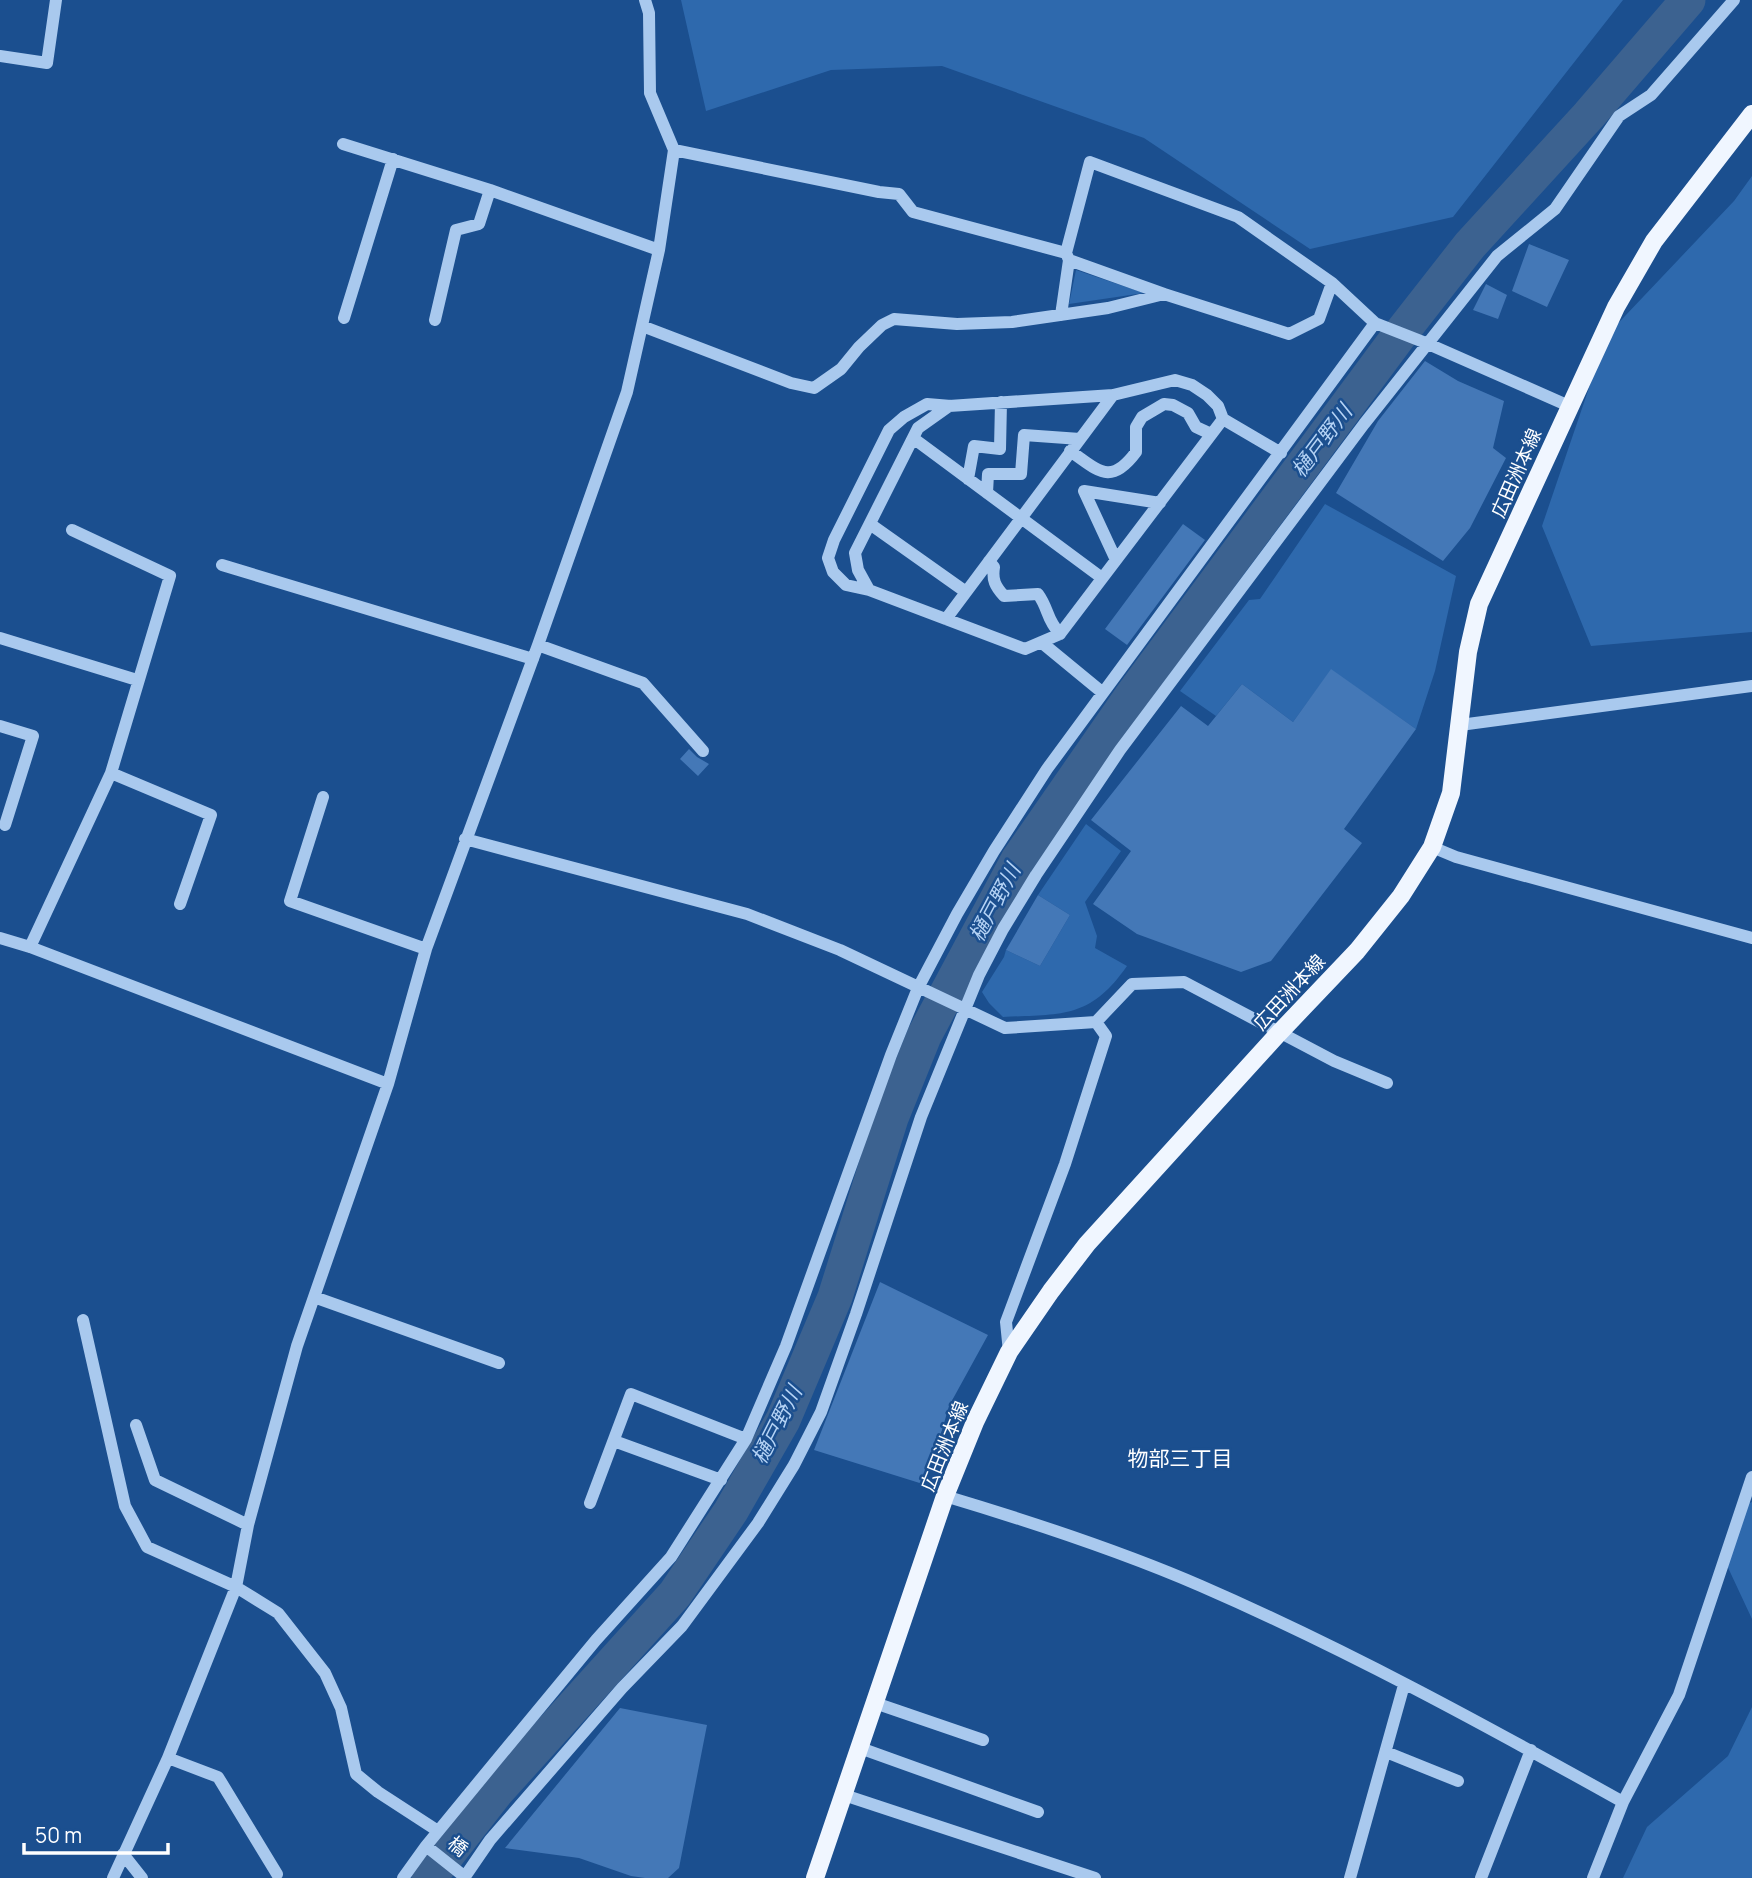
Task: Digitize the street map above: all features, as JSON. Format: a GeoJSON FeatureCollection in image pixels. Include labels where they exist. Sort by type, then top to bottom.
{"type":"FeatureCollection","features":[{"type":"Feature","properties":{"kind":"main road","name":"広田洲本線"},"geometry":{"type":"LineString","coordinates":[[815,1878],[945,1496],[975,1422],[1009,1352],[1087,1244],[1279,1032],[1357,951],[1401,896],[1432,847],[1451,793],[1468,652],[1479,604],[1616,307],[1654,241],[1752,114]]}},
{"type":"Feature","properties":{"kind":"street"},"geometry":{"type":"LineString","coordinates":[[0,56],[47,63],[56,0]]}},
{"type":"Feature","properties":{"kind":"street"},"geometry":{"type":"LineString","coordinates":[[113,1878],[167,1758],[236,1587],[248,1525],[297,1346],[388,1084],[426,948],[464,839],[533,659],[627,392],[659,250],[674,150],[650,93],[649,13],[645,0]]}},
{"type":"Feature","properties":{"kind":"street"},"geometry":{"type":"LineString","coordinates":[[465,1877],[490,1840],[622,1688],[682,1626],[758,1524],[794,1465],[821,1412],[921,1116],[979,975],[1003,929],[1120,750],[1426,343],[1497,256],[1555,209],[1619,116],[1651,95],[1734,0]]}},
{"type":"Feature","properties":{"kind":"street"},"geometry":{"type":"LineString","coordinates":[[343,144],[490,190],[659,250]]}},
{"type":"Feature","properties":{"kind":"street"},"geometry":{"type":"LineString","coordinates":[[674,150],[900,194],[913,212],[1068,256],[1164,294],[1289,334],[1319,319],[1332,283]]}},
{"type":"Feature","properties":{"kind":"street"},"geometry":{"type":"LineString","coordinates":[[344,318],[393,159]]}},
{"type":"Feature","properties":{"kind":"street"},"geometry":{"type":"LineString","coordinates":[[1061,315],[1068,256],[1090,162],[1238,217],[1332,283],[1375,323],[1569,406]]}},
{"type":"Feature","properties":{"kind":"street"},"geometry":{"type":"LineString","coordinates":[[435,320],[456,230],[479,224],[490,190]]}},
{"type":"Feature","properties":{"kind":"street"},"geometry":{"type":"LineString","coordinates":[[642,326],[791,383],[814,388],[841,369],[882,325],[894,319],[982,325],[1061,315],[1137,302],[1164,294]]}},
{"type":"Feature","properties":{"kind":"street"},"geometry":{"type":"LineString","coordinates":[[403,1878],[426,1846],[596,1640],[671,1557],[721,1480],[746,1439],[786,1346],[841,1200],[891,1055],[918,988],[957,914],[1007,828],[1047,769],[1375,323]]}},
{"type":"Feature","properties":{"kind":"street"},"geometry":{"type":"LineString","coordinates":[[869,590],[858,570],[855,553],[918,428],[949,406],[1113,395],[1175,380],[1192,385],[1207,395],[1218,406],[1223,419],[1281,453]]}},
{"type":"Feature","properties":{"kind":"street"},"geometry":{"type":"LineString","coordinates":[[946,619],[1113,395]]}},
{"type":"Feature","properties":{"kind":"street"},"geometry":{"type":"LineString","coordinates":[[968,479],[974,446],[1000,449],[1001,402]]}},
{"type":"Feature","properties":{"kind":"street"},"geometry":{"type":"LineString","coordinates":[[953,406],[928,404],[904,417],[889,430],[834,540],[828,558],[833,572],[846,585],[869,590],[1025,649],[1060,634],[1223,419]]}},
{"type":"Feature","properties":{"kind":"street"},"geometry":{"type":"LineString","coordinates":[[1070,452],[1094,470],[1108,473],[1120,469],[1136,452],[1136,427],[1142,417],[1164,404],[1173,405],[1188,413],[1196,427],[1211,434]]}},
{"type":"Feature","properties":{"kind":"street"},"geometry":{"type":"LineString","coordinates":[[987,493],[988,474],[1021,474],[1024,435],[1080,439]]}},
{"type":"Feature","properties":{"kind":"street"},"geometry":{"type":"LineString","coordinates":[[913,438],[1102,578]]}},
{"type":"Feature","properties":{"kind":"street"},"geometry":{"type":"LineString","coordinates":[[1116,560],[1084,491],[1160,503]]}},
{"type":"Feature","properties":{"kind":"street"},"geometry":{"type":"LineString","coordinates":[[870,524],[966,592]]}},
{"type":"Feature","properties":{"kind":"street"},"geometry":{"type":"LineString","coordinates":[[30,947],[111,773],[170,576],[72,530]]}},
{"type":"Feature","properties":{"kind":"street"},"geometry":{"type":"LineString","coordinates":[[989,561],[994,567],[996,587],[1004,596],[1038,594],[1044,603],[1049,623],[1060,634]]}},
{"type":"Feature","properties":{"kind":"street"},"geometry":{"type":"LineString","coordinates":[[222,565],[533,659]]}},
{"type":"Feature","properties":{"kind":"street"},"geometry":{"type":"LineString","coordinates":[[0,638],[138,680]]}},
{"type":"Feature","properties":{"kind":"street"},"geometry":{"type":"LineString","coordinates":[[1041,642],[1103,693]]}},
{"type":"Feature","properties":{"kind":"street"},"geometry":{"type":"LineString","coordinates":[[538,645],[643,683],[704,751]]}},
{"type":"Feature","properties":{"kind":"street"},"geometry":{"type":"LineString","coordinates":[[1460,725],[1752,686]]}},
{"type":"Feature","properties":{"kind":"street"},"geometry":{"type":"LineString","coordinates":[[0,726],[33,736],[5,825]]}},
{"type":"Feature","properties":{"kind":"street"},"geometry":{"type":"LineString","coordinates":[[111,773],[211,815],[180,904]]}},
{"type":"Feature","properties":{"kind":"street"},"geometry":{"type":"LineString","coordinates":[[323,797],[290,901],[426,948]]}},
{"type":"Feature","properties":{"kind":"street"},"geometry":{"type":"LineString","coordinates":[[464,839],[747,914],[840,950],[1005,1028],[1096,1022],[1132,984],[1184,982],[1334,1061],[1387,1083]]}},
{"type":"Feature","properties":{"kind":"street"},"geometry":{"type":"LineString","coordinates":[[1432,847],[1456,857],[1752,938]]}},
{"type":"Feature","properties":{"kind":"street"},"geometry":{"type":"LineString","coordinates":[[0,938],[30,947],[388,1084]]}},
{"type":"Feature","properties":{"kind":"street"},"geometry":{"type":"LineString","coordinates":[[1009,1352],[1006,1322],[1065,1164],[1107,1036],[1096,1022]]}},
{"type":"Feature","properties":{"kind":"street"},"geometry":{"type":"LineString","coordinates":[[314,1297],[499,1363]]}},
{"type":"Feature","properties":{"kind":"street"},"geometry":{"type":"LineString","coordinates":[[83,1320],[125,1506],[146,1547],[236,1587],[278,1612],[325,1672],[341,1708],[356,1774],[378,1792],[439,1830]]}},
{"type":"Feature","properties":{"kind":"street"},"geometry":{"type":"LineString","coordinates":[[590,1503],[631,1394],[746,1439]]}},
{"type":"Feature","properties":{"kind":"street"},"geometry":{"type":"LineString","coordinates":[[136,1425],[155,1480],[248,1525]]}},
{"type":"Feature","properties":{"kind":"street"},"geometry":{"type":"LineString","coordinates":[[614,1441],[721,1480]]}},
{"type":"Feature","properties":{"kind":"street"},"geometry":{"type":"LineString","coordinates":[[1593,1878],[1623,1802],[1679,1695],[1752,1477]]}},
{"type":"Feature","properties":{"kind":"street"},"geometry":{"type":"LineString","coordinates":[[945,1496],[1044,1526],[1199,1586],[1302,1633],[1531,1750],[1623,1802]]}},
{"type":"Feature","properties":{"kind":"street"},"geometry":{"type":"LineString","coordinates":[[1350,1878],[1404,1685]]}},
{"type":"Feature","properties":{"kind":"street"},"geometry":{"type":"LineString","coordinates":[[875,1703],[983,1740]]}},
{"type":"Feature","properties":{"kind":"street"},"geometry":{"type":"LineString","coordinates":[[860,1748],[1038,1812]]}},
{"type":"Feature","properties":{"kind":"street"},"geometry":{"type":"LineString","coordinates":[[1480,1878],[1531,1750]]}},
{"type":"Feature","properties":{"kind":"street"},"geometry":{"type":"LineString","coordinates":[[1386,1752],[1458,1781]]}},
{"type":"Feature","properties":{"kind":"street"},"geometry":{"type":"LineString","coordinates":[[167,1758],[218,1777],[277,1874]]}},
{"type":"Feature","properties":{"kind":"street"},"geometry":{"type":"LineString","coordinates":[[844,1795],[1095,1878]]}},
{"type":"Feature","properties":{"kind":"street","name":"橋"},"geometry":{"type":"LineString","coordinates":[[426,1846],[465,1877]]}},
{"type":"Feature","properties":{"kind":"street"},"geometry":{"type":"LineString","coordinates":[[123,1854],[142,1878]]}},
{"type":"Feature","properties":{"kind":"shaded area"},"geometry":{"type":"Polygon","coordinates":[[[681,0],[1623,0],[1453,217],[1310,249],[1144,138],[942,66],[831,70],[706,111],[681,0]]]}},
{"type":"Feature","properties":{"kind":"shaded area"},"geometry":{"type":"Polygon","coordinates":[[[1752,176],[1752,632],[1591,646],[1542,526],[1607,335],[1734,201],[1752,176]]]}},
{"type":"Feature","properties":{"kind":"shaded area"},"geometry":{"type":"Polygon","coordinates":[[[1076,270],[1144,293],[1069,304],[1076,270]]]}},
{"type":"Feature","properties":{"kind":"shaded area"},"geometry":{"type":"Polygon","coordinates":[[[1325,504],[1456,576],[1435,671],[1416,729],[1331,670],[1293,722],[1242,684],[1216,716],[1180,691],[1249,600],[1260,599],[1325,504]]]}},
{"type":"Feature","properties":{"kind":"shaded area"},"geometry":{"type":"Polygon","coordinates":[[[1086,824],[1121,851],[1085,902],[1097,936],[1095,948],[1127,966],[1100,996],[1087,1005],[1058,1014],[1003,1017],[982,992],[1006,950],[1040,966],[1070,915],[1038,895],[1086,824]]]}},
{"type":"Feature","properties":{"kind":"shaded area"},"geometry":{"type":"Polygon","coordinates":[[[1752,1502],[1752,1619],[1724,1559],[1747,1504],[1752,1502]]]}},
{"type":"Feature","properties":{"kind":"shaded area"},"geometry":{"type":"Polygon","coordinates":[[[1752,1707],[1752,1878],[1623,1878],[1647,1827],[1728,1756],[1752,1707]]]}},
{"type":"Feature","properties":{"kind":"building"},"geometry":{"type":"Polygon","coordinates":[[[1529,244],[1569,260],[1547,307],[1512,291],[1529,244]]]}},
{"type":"Feature","properties":{"kind":"building"},"geometry":{"type":"Polygon","coordinates":[[[1486,284],[1507,295],[1498,319],[1473,310],[1486,284]]]}},
{"type":"Feature","properties":{"kind":"building"},"geometry":{"type":"Polygon","coordinates":[[[1425,361],[1458,381],[1504,401],[1493,448],[1506,458],[1470,528],[1443,561],[1336,493],[1378,421],[1425,361]]]}},
{"type":"Feature","properties":{"kind":"building"},"geometry":{"type":"Polygon","coordinates":[[[1183,524],[1205,540],[1127,645],[1105,629],[1183,524]]]}},
{"type":"Feature","properties":{"kind":"building"},"geometry":{"type":"Polygon","coordinates":[[[1331,669],[1416,729],[1344,829],[1362,843],[1271,961],[1241,972],[1137,934],[1093,904],[1131,851],[1091,820],[1181,706],[1208,726],[1242,684],[1293,722],[1331,669]]]}},
{"type":"Feature","properties":{"kind":"building"},"geometry":{"type":"Polygon","coordinates":[[[689,749],[709,764],[698,776],[680,759],[689,749]]]}},
{"type":"Feature","properties":{"kind":"building"},"geometry":{"type":"Polygon","coordinates":[[[1038,895],[1070,915],[1040,966],[1006,950],[1038,895]]]}},
{"type":"Feature","properties":{"kind":"building"},"geometry":{"type":"Polygon","coordinates":[[[880,1282],[988,1335],[949,1406],[926,1485],[814,1450],[880,1282]]]}},
{"type":"Feature","properties":{"kind":"building"},"geometry":{"type":"Polygon","coordinates":[[[620,1708],[707,1725],[679,1868],[668,1878],[645,1878],[631,1876],[579,1858],[505,1848],[620,1708]]]}},
{"type":"Feature","properties":{"kind":"waterway","name":"樋戸野川"},"geometry":{"type":"LineString","coordinates":[[429,1878],[497,1791],[675,1594],[731,1511],[783,1420],[835,1297],[891,1118],[924,1036],[1018,860],[1131,697],[1398,337],[1470,245],[1589,115],[1688,0]]}},
{"type":"Feature","properties":{"kind":"district","name":"物部三丁目"},"geometry":{"type":"Point","coordinates":[1180,1459]}}]}
